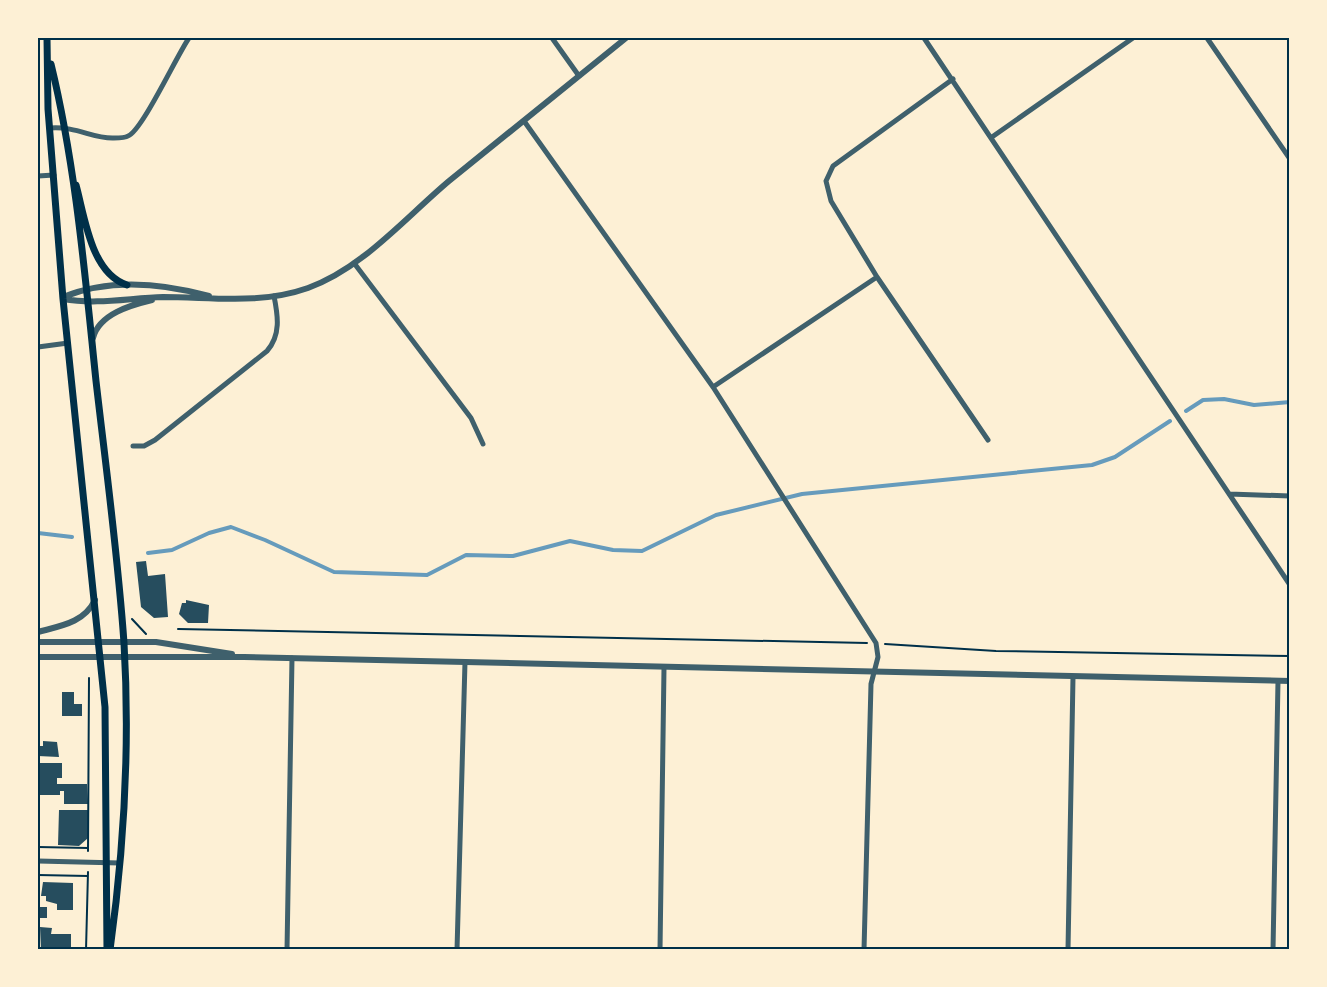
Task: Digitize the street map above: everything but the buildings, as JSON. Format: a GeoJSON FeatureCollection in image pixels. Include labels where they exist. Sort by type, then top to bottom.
{"type":"FeatureCollection","features":[{"type":"Feature","properties":{"kind":"main road"},"geometry":{"type":"LineString","coordinates":[[47,38],[69,157],[86,288],[124,641],[126,724],[120,863],[109,950]]}},
{"type":"Feature","properties":{"kind":"main road"},"geometry":{"type":"LineString","coordinates":[[49,52],[50,128],[63,298],[105,707],[109,950]]}},
{"type":"Feature","properties":{"kind":"main road"},"geometry":{"type":"LineString","coordinates":[[69,157],[95,249],[110,276],[127,285]]}},
{"type":"Feature","properties":{"kind":"street"},"geometry":{"type":"LineString","coordinates":[[50,128],[64,127],[112,138],[129,136],[141,125],[175,59],[189,38]]}},
{"type":"Feature","properties":{"kind":"street"},"geometry":{"type":"LineString","coordinates":[[552,38],[579,76]]}},
{"type":"Feature","properties":{"kind":"street"},"geometry":{"type":"LineString","coordinates":[[63,298],[87,303],[164,297],[246,300],[274,297],[310,287],[354,263],[626,38]]}},
{"type":"Feature","properties":{"kind":"street"},"geometry":{"type":"LineString","coordinates":[[924,38],[1290,585]]}},
{"type":"Feature","properties":{"kind":"street"},"geometry":{"type":"LineString","coordinates":[[992,137],[1133,38]]}},
{"type":"Feature","properties":{"kind":"street"},"geometry":{"type":"LineString","coordinates":[[1207,38],[1290,159]]}},
{"type":"Feature","properties":{"kind":"street"},"geometry":{"type":"LineString","coordinates":[[953,79],[833,166],[826,181],[831,201],[877,277],[988,441]]}},
{"type":"Feature","properties":{"kind":"street"},"geometry":{"type":"LineString","coordinates":[[524,121],[712,387],[791,513],[872,635],[878,649],[871,684],[864,950]]}},
{"type":"Feature","properties":{"kind":"street"},"geometry":{"type":"LineString","coordinates":[[38,176],[54,175]]}},
{"type":"Feature","properties":{"kind":"street"},"geometry":{"type":"LineString","coordinates":[[354,263],[471,418],[483,444]]}},
{"type":"Feature","properties":{"kind":"street"},"geometry":{"type":"LineString","coordinates":[[712,387],[877,277]]}},
{"type":"Feature","properties":{"kind":"street"},"geometry":{"type":"LineString","coordinates":[[63,298],[86,288],[127,285],[169,286],[219,298]]}},
{"type":"Feature","properties":{"kind":"street"},"geometry":{"type":"LineString","coordinates":[[92,341],[97,327],[107,318],[136,305],[164,297]]}},
{"type":"Feature","properties":{"kind":"street"},"geometry":{"type":"LineString","coordinates":[[133,446],[144,446],[154,441],[272,345],[278,330],[274,297]]}},
{"type":"Feature","properties":{"kind":"street"},"geometry":{"type":"LineString","coordinates":[[38,347],[68,343]]}},
{"type":"Feature","properties":{"kind":"street"},"geometry":{"type":"LineString","coordinates":[[1229,494],[1290,496]]}},
{"type":"Feature","properties":{"kind":"street"},"geometry":{"type":"LineString","coordinates":[[38,632],[80,618],[90,609],[95,599]]}},
{"type":"Feature","properties":{"kind":"street"},"geometry":{"type":"LineString","coordinates":[[38,642],[124,641],[190,646],[244,657]]}},
{"type":"Feature","properties":{"kind":"street"},"geometry":{"type":"LineString","coordinates":[[38,657],[244,657],[1290,681]]}},
{"type":"Feature","properties":{"kind":"street"},"geometry":{"type":"LineString","coordinates":[[287,950],[292,658]]}},
{"type":"Feature","properties":{"kind":"street"},"geometry":{"type":"LineString","coordinates":[[457,950],[465,662]]}},
{"type":"Feature","properties":{"kind":"street"},"geometry":{"type":"LineString","coordinates":[[660,950],[664,668]]}},
{"type":"Feature","properties":{"kind":"street"},"geometry":{"type":"LineString","coordinates":[[1068,950],[1073,677]]}},
{"type":"Feature","properties":{"kind":"street"},"geometry":{"type":"LineString","coordinates":[[1273,950],[1278,681]]}},
{"type":"Feature","properties":{"kind":"street"},"geometry":{"type":"LineString","coordinates":[[38,861],[120,863]]}},
{"type":"Feature","properties":{"kind":"path"},"geometry":{"type":"LineString","coordinates":[[129,619],[132,619],[146,636]]}},
{"type":"Feature","properties":{"kind":"path"},"geometry":{"type":"LineString","coordinates":[[178,629],[449,636]]}},
{"type":"Feature","properties":{"kind":"path"},"geometry":{"type":"LineString","coordinates":[[38,847],[88,849],[89,678]]}},
{"type":"Feature","properties":{"kind":"path"},"geometry":{"type":"LineString","coordinates":[[38,875],[88,874],[86,950]]}},
{"type":"Feature","properties":{"kind":"waterway"},"geometry":{"type":"LineString","coordinates":[[1186,411],[1203,400],[1224,399],[1254,405],[1290,402]]}},
{"type":"Feature","properties":{"kind":"waterway"},"geometry":{"type":"LineString","coordinates":[[148,553],[172,550],[209,533],[231,527],[334,572],[427,575],[466,555],[513,556],[570,541],[613,550],[642,551],[716,515],[802,494],[1092,465],[1115,457],[1170,421]]}},
{"type":"Feature","properties":{"kind":"waterway"},"geometry":{"type":"LineString","coordinates":[[38,533],[72,537]]}}]}
